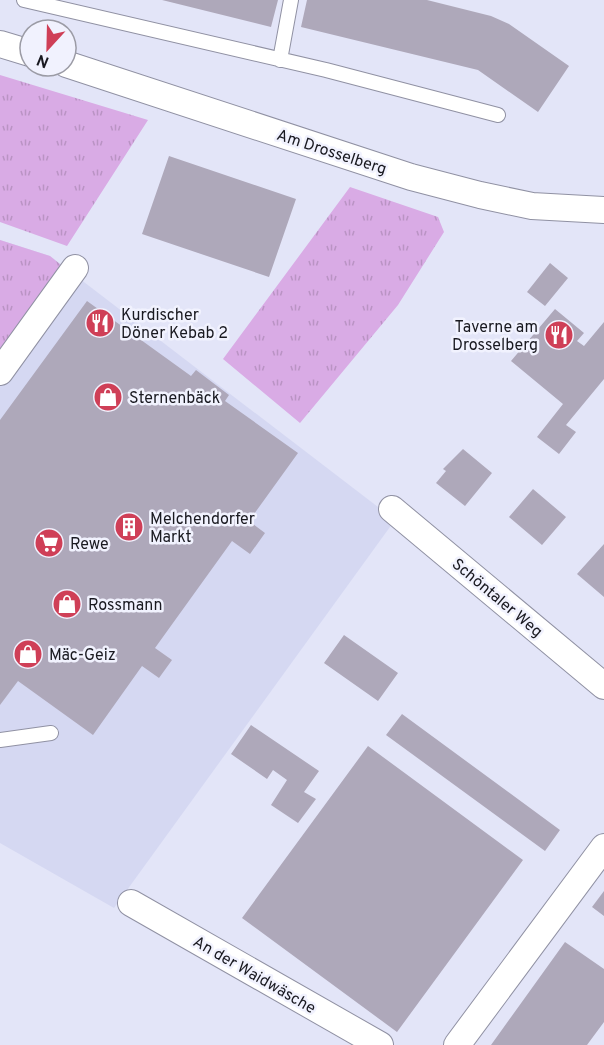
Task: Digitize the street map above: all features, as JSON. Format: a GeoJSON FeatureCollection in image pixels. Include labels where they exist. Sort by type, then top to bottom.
{"type":"FeatureCollection","features":[{"type":"Feature","properties":{"kind":"street"},"geometry":{"type":"LineString","coordinates":[[0,44],[18,49]]}},
{"type":"Feature","properties":{"kind":"street","name":"Am Drosselberg"},"geometry":{"type":"LineString","coordinates":[[78,68],[411,177],[532,206],[604,210]]}},
{"type":"Feature","properties":{"kind":"street"},"geometry":{"type":"LineString","coordinates":[[0,372],[75,268]]}},
{"type":"Feature","properties":{"kind":"street","name":"Schöntaler Weg"},"geometry":{"type":"LineString","coordinates":[[392,509],[604,686]]}},
{"type":"Feature","properties":{"kind":"street"},"geometry":{"type":"LineString","coordinates":[[457,1045],[604,846]]}},
{"type":"Feature","properties":{"kind":"street","name":"An der Waidwäsche"},"geometry":{"type":"LineString","coordinates":[[131,903],[380,1045]]}},
{"type":"Feature","properties":{"kind":"lane"},"geometry":{"type":"LineString","coordinates":[[24,0],[448,100],[498,115]]}},
{"type":"Feature","properties":{"kind":"lane"},"geometry":{"type":"LineString","coordinates":[[280,60],[291,0]]}},
{"type":"Feature","properties":{"kind":"lane"},"geometry":{"type":"LineString","coordinates":[[0,740],[51,733]]}},
{"type":"Feature","properties":{"kind":"shaded area"},"geometry":{"type":"Polygon","coordinates":[[[0,240],[50,256],[395,520],[114,908],[0,843],[0,240]]]}},
{"type":"Feature","properties":{"kind":"green space"},"geometry":{"type":"Polygon","coordinates":[[[0,75],[148,120],[67,246],[0,222],[0,75]]]}},
{"type":"Feature","properties":{"kind":"green space"},"geometry":{"type":"Polygon","coordinates":[[[350,187],[438,217],[444,232],[398,305],[300,423],[223,359],[350,187]]]}},
{"type":"Feature","properties":{"kind":"green space"},"geometry":{"type":"Polygon","coordinates":[[[0,240],[50,256],[66,269],[0,361],[0,240]]]}},
{"type":"Feature","properties":{"kind":"building"},"geometry":{"type":"Polygon","coordinates":[[[162,0],[278,0],[271,27],[162,0]]]}},
{"type":"Feature","properties":{"kind":"building"},"geometry":{"type":"Polygon","coordinates":[[[307,0],[427,0],[491,16],[509,24],[569,66],[538,112],[478,70],[301,27],[307,0]]]}},
{"type":"Feature","properties":{"kind":"building"},"geometry":{"type":"Polygon","coordinates":[[[169,156],[296,199],[269,277],[142,234],[169,156]]]}},
{"type":"Feature","properties":{"kind":"building"},"geometry":{"type":"Polygon","coordinates":[[[550,263],[568,278],[545,306],[527,292],[550,263]]]}},
{"type":"Feature","properties":{"kind":"building","name":"Melchendorfer Markt"},"geometry":{"type":"Polygon","coordinates":[[[87,301],[191,376],[196,370],[229,395],[225,401],[298,453],[249,521],[265,533],[250,554],[232,541],[155,648],[172,660],[159,678],[142,666],[93,735],[18,681],[0,705],[0,420],[87,301]]]}},
{"type":"Feature","properties":{"kind":"building"},"geometry":{"type":"Polygon","coordinates":[[[555,309],[584,333],[577,341],[584,346],[604,322],[604,379],[566,425],[576,432],[559,454],[537,437],[563,404],[511,361],[555,309]]]}},
{"type":"Feature","properties":{"kind":"building"},"geometry":{"type":"Polygon","coordinates":[[[463,449],[492,473],[465,506],[436,483],[446,471],[443,469],[463,449]]]}},
{"type":"Feature","properties":{"kind":"building"},"geometry":{"type":"Polygon","coordinates":[[[533,489],[566,517],[542,545],[509,517],[533,489]]]}},
{"type":"Feature","properties":{"kind":"building"},"geometry":{"type":"Polygon","coordinates":[[[604,544],[604,597],[577,574],[604,544]]]}},
{"type":"Feature","properties":{"kind":"building"},"geometry":{"type":"Polygon","coordinates":[[[344,635],[398,673],[378,701],[324,663],[344,635]]]}},
{"type":"Feature","properties":{"kind":"building"},"geometry":{"type":"Polygon","coordinates":[[[402,714],[560,830],[545,851],[386,735],[402,714]]]}},
{"type":"Feature","properties":{"kind":"building"},"geometry":{"type":"Polygon","coordinates":[[[251,725],[319,771],[304,792],[316,799],[298,823],[271,805],[287,780],[273,770],[267,779],[231,754],[251,725]]]}},
{"type":"Feature","properties":{"kind":"building"},"geometry":{"type":"Polygon","coordinates":[[[368,746],[523,860],[397,1032],[242,918],[368,746]]]}},
{"type":"Feature","properties":{"kind":"building"},"geometry":{"type":"Polygon","coordinates":[[[604,891],[604,916],[592,907],[604,891]]]}},
{"type":"Feature","properties":{"kind":"building"},"geometry":{"type":"Polygon","coordinates":[[[565,942],[604,969],[604,1022],[587,1045],[491,1045],[565,942]]]}},
{"type":"Feature","properties":{"kind":"place","name":"Kurdischer Döner Kebab 2"},"geometry":{"type":"Point","coordinates":[100,323]}},
{"type":"Feature","properties":{"kind":"place","name":"Taverne am Drosselberg"},"geometry":{"type":"Point","coordinates":[559,335]}},
{"type":"Feature","properties":{"kind":"place","name":"Sternenbäck"},"geometry":{"type":"Point","coordinates":[108,397]}},
{"type":"Feature","properties":{"kind":"place","name":"Melchendorfer Markt"},"geometry":{"type":"Point","coordinates":[129,527]}},
{"type":"Feature","properties":{"kind":"place","name":"Rewe"},"geometry":{"type":"Point","coordinates":[49,543]}},
{"type":"Feature","properties":{"kind":"place","name":"Rossmann"},"geometry":{"type":"Point","coordinates":[67,604]}},
{"type":"Feature","properties":{"kind":"place","name":"Mäc-Geiz"},"geometry":{"type":"Point","coordinates":[28,654]}}]}
